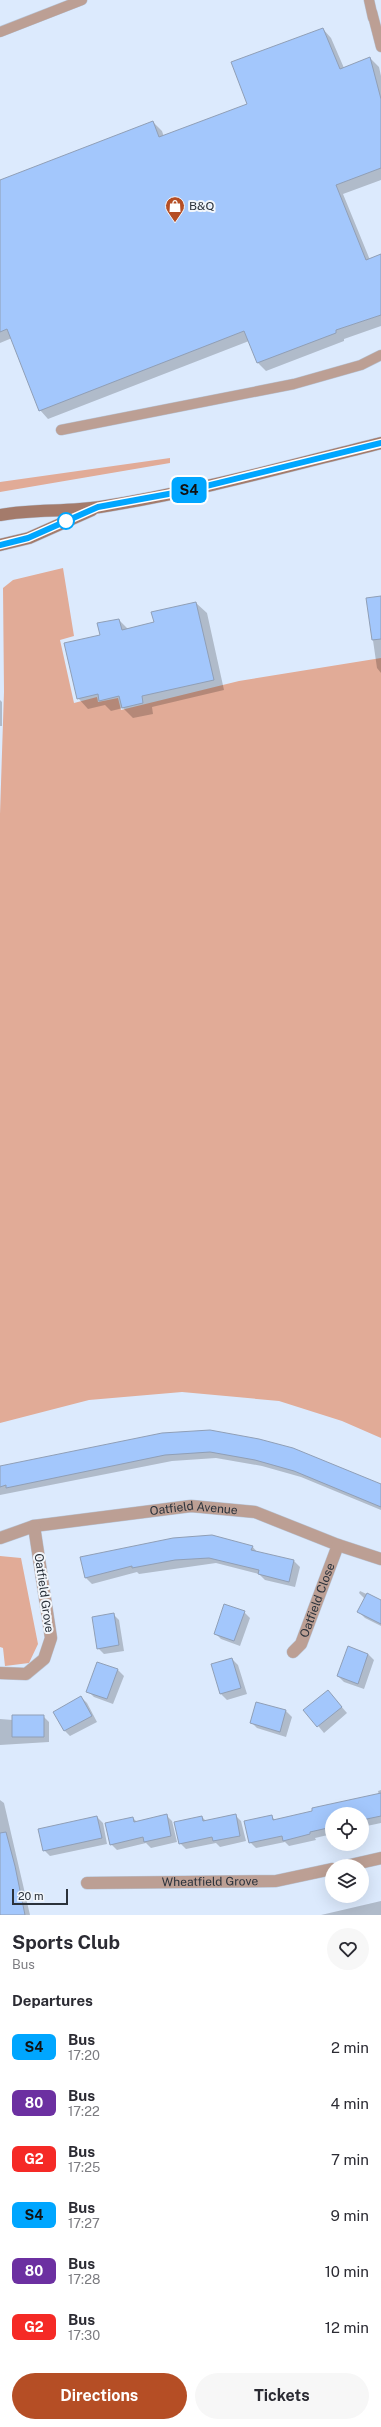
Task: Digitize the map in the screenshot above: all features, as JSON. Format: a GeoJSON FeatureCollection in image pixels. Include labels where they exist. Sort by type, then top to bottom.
{"type":"FeatureCollection","features":[{"type":"Feature","properties":{"kind":"main road"},"geometry":{"type":"LineString","coordinates":[[0,515],[22,511],[98,507],[190,490],[381,443]]}},
{"type":"Feature","properties":{"kind":"main road"},"geometry":{"type":"LineString","coordinates":[[0,545],[28,538],[98,507]]}},
{"type":"Feature","properties":{"kind":"street","name":"Oatfield Avenue"},"geometry":{"type":"LineString","coordinates":[[0,1538],[34,1526],[191,1506],[255,1512],[338,1545],[381,1559]]}},
{"type":"Feature","properties":{"kind":"street","name":"Oatfield Grove"},"geometry":{"type":"LineString","coordinates":[[0,1673],[26,1674],[44,1659],[51,1638],[34,1526]]}},
{"type":"Feature","properties":{"kind":"street","name":"Oatfield Close"},"geometry":{"type":"LineString","coordinates":[[293,1652],[301,1644],[338,1545]]}},
{"type":"Feature","properties":{"kind":"street"},"geometry":{"type":"LineString","coordinates":[[369,1861],[381,1858]]}},
{"type":"Feature","properties":{"kind":"street","name":"Wheatfield Grove"},"geometry":{"type":"LineString","coordinates":[[87,1883],[276,1881],[325,1870]]}},
{"type":"Feature","properties":{"kind":"lane"},"geometry":{"type":"LineString","coordinates":[[0,32],[82,0]]}},
{"type":"Feature","properties":{"kind":"lane"},"geometry":{"type":"LineString","coordinates":[[369,0],[381,47]]}},
{"type":"Feature","properties":{"kind":"lane"},"geometry":{"type":"LineString","coordinates":[[369,26],[373,18],[372,12]]}},
{"type":"Feature","properties":{"kind":"lane"},"geometry":{"type":"LineString","coordinates":[[61,430],[294,384],[361,365],[381,355]]}},
{"type":"Feature","properties":{"kind":"shaded area"},"geometry":{"type":"Polygon","coordinates":[[[170,458],[170,463],[0,492],[0,482],[170,458]]]}},
{"type":"Feature","properties":{"kind":"shaded area"},"geometry":{"type":"Polygon","coordinates":[[[63,568],[74,636],[60,640],[74,703],[97,697],[98,702],[118,698],[121,710],[239,681],[381,658],[381,1438],[342,1421],[279,1401],[182,1392],[89,1400],[0,1423],[0,814],[4,692],[3,588],[13,580],[63,568]]]}},
{"type":"Feature","properties":{"kind":"shaded area"},"geometry":{"type":"Polygon","coordinates":[[[0,1556],[21,1558],[38,1644],[29,1663],[5,1666],[3,1648],[0,1647],[0,1556]]]}},
{"type":"Feature","properties":{"kind":"building","name":"B&Q"},"geometry":{"type":"Polygon","coordinates":[[[323,28],[340,69],[370,57],[381,99],[381,168],[336,185],[366,260],[381,254],[381,315],[336,330],[336,333],[257,363],[244,331],[39,411],[7,329],[0,332],[0,180],[153,121],[159,137],[247,104],[231,62],[323,28]]]}},
{"type":"Feature","properties":{"kind":"building"},"geometry":{"type":"Polygon","coordinates":[[[381,596],[381,639],[372,640],[366,598],[381,596]]]}},
{"type":"Feature","properties":{"kind":"building"},"geometry":{"type":"Polygon","coordinates":[[[196,602],[214,680],[142,696],[143,703],[122,708],[119,696],[99,701],[98,694],[77,699],[64,643],[100,635],[97,623],[119,619],[122,630],[154,622],[151,612],[196,602]]]}},
{"type":"Feature","properties":{"kind":"building"},"geometry":{"type":"Polygon","coordinates":[[[210,1430],[259,1439],[293,1448],[381,1484],[381,1507],[294,1471],[255,1460],[210,1452],[165,1455],[6,1488],[6,1485],[0,1487],[0,1466],[162,1433],[210,1430]]]}},
{"type":"Feature","properties":{"kind":"building"},"geometry":{"type":"Polygon","coordinates":[[[212,1535],[253,1546],[251,1550],[294,1560],[289,1582],[258,1574],[259,1570],[209,1558],[175,1560],[132,1568],[132,1566],[85,1578],[80,1557],[173,1538],[212,1535]]]}},
{"type":"Feature","properties":{"kind":"building"},"geometry":{"type":"Polygon","coordinates":[[[367,1593],[381,1600],[381,1624],[357,1612],[367,1593]]]}},
{"type":"Feature","properties":{"kind":"building"},"geometry":{"type":"Polygon","coordinates":[[[224,1604],[245,1611],[234,1641],[214,1634],[224,1604]]]}},
{"type":"Feature","properties":{"kind":"building"},"geometry":{"type":"Polygon","coordinates":[[[114,1613],[119,1645],[97,1649],[92,1617],[114,1613]]]}},
{"type":"Feature","properties":{"kind":"building"},"geometry":{"type":"Polygon","coordinates":[[[348,1646],[368,1654],[358,1684],[337,1676],[348,1646]]]}},
{"type":"Feature","properties":{"kind":"building"},"geometry":{"type":"Polygon","coordinates":[[[232,1658],[241,1688],[220,1694],[211,1664],[232,1658]]]}},
{"type":"Feature","properties":{"kind":"building"},"geometry":{"type":"Polygon","coordinates":[[[97,1662],[118,1669],[107,1699],[86,1692],[97,1662]]]}},
{"type":"Feature","properties":{"kind":"building"},"geometry":{"type":"Polygon","coordinates":[[[328,1690],[342,1707],[317,1727],[303,1710],[328,1690]]]}},
{"type":"Feature","properties":{"kind":"building"},"geometry":{"type":"Polygon","coordinates":[[[81,1696],[92,1716],[64,1731],[53,1712],[81,1696]]]}},
{"type":"Feature","properties":{"kind":"building"},"geometry":{"type":"Polygon","coordinates":[[[256,1702],[286,1710],[280,1732],[250,1723],[256,1702]]]}},
{"type":"Feature","properties":{"kind":"building"},"geometry":{"type":"Polygon","coordinates":[[[12,1715],[44,1715],[44,1737],[12,1737],[12,1715]]]}},
{"type":"Feature","properties":{"kind":"building"},"geometry":{"type":"Polygon","coordinates":[[[381,1793],[381,1816],[369,1819],[369,1807],[325,1807],[325,1829],[283,1841],[282,1836],[249,1843],[244,1821],[272,1815],[273,1820],[312,1811],[312,1808],[381,1793]]]}},
{"type":"Feature","properties":{"kind":"building"},"geometry":{"type":"Polygon","coordinates":[[[167,1814],[171,1836],[144,1842],[143,1837],[110,1845],[105,1823],[133,1817],[134,1822],[167,1814]]]}},
{"type":"Feature","properties":{"kind":"building"},"geometry":{"type":"Polygon","coordinates":[[[236,1814],[240,1836],[213,1841],[212,1837],[179,1844],[174,1822],[202,1816],[203,1821],[236,1814]]]}},
{"type":"Feature","properties":{"kind":"building"},"geometry":{"type":"Polygon","coordinates":[[[97,1816],[102,1838],[43,1851],[38,1829],[97,1816]]]}},
{"type":"Feature","properties":{"kind":"building"},"geometry":{"type":"Polygon","coordinates":[[[6,1832],[25,1915],[0,1915],[0,1833],[6,1832]]]}},
{"type":"Feature","properties":{"kind":"bus line","name":"S4"},"geometry":{"type":"LineString","coordinates":[[0,545],[28,538],[98,507],[190,490],[381,443]]}},
{"type":"Feature","properties":{"kind":"place","name":"B&Q"},"geometry":{"type":"Point","coordinates":[175,223]}}]}
